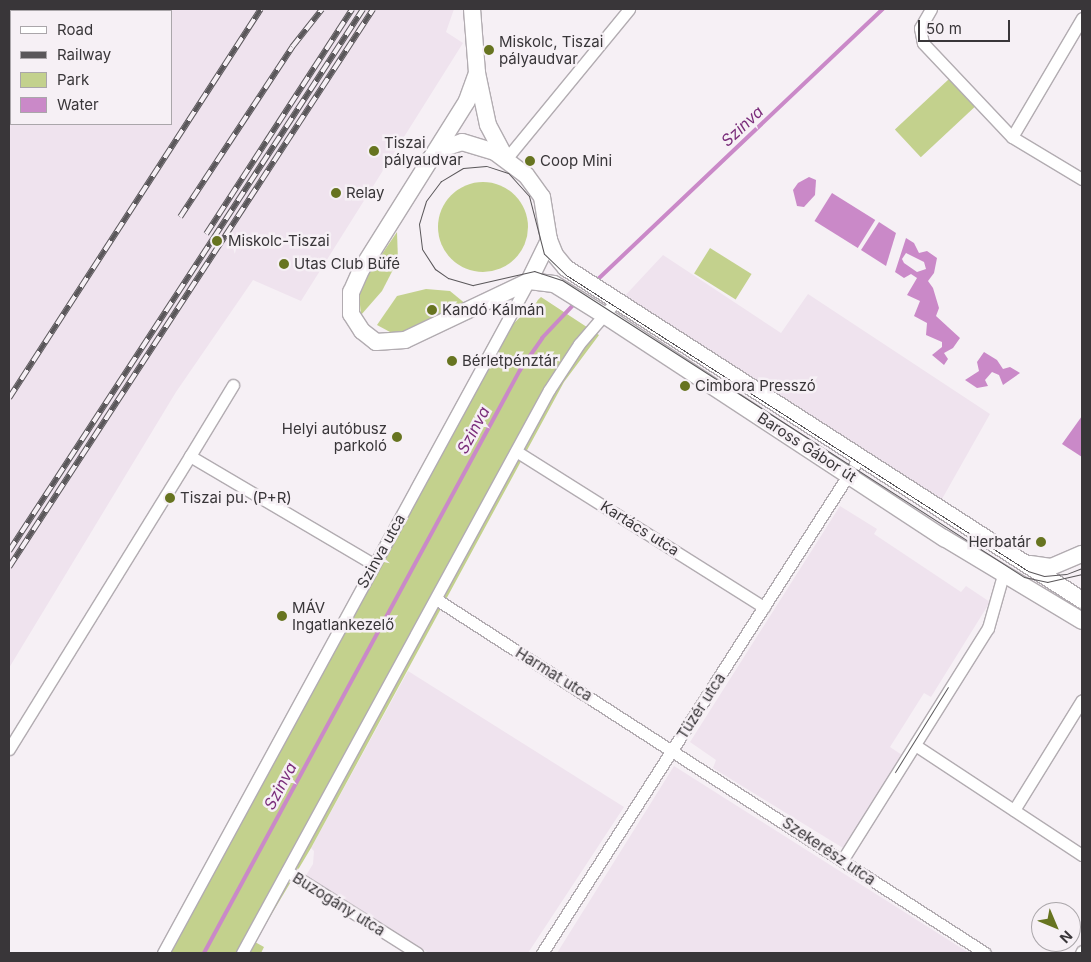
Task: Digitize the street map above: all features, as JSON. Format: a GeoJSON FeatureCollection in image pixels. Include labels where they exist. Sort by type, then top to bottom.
{"type":"FeatureCollection","features":[{"type":"Feature","properties":{"kind":"street"},"geometry":{"type":"LineString","coordinates":[[472,9],[477,73],[488,125],[506,159]]}},
{"type":"Feature","properties":{"kind":"street"},"geometry":{"type":"LineString","coordinates":[[506,159],[629,9]]}},
{"type":"Feature","properties":{"kind":"street"},"geometry":{"type":"LineString","coordinates":[[931,9],[920,28],[923,43],[1012,137],[1082,179]]}},
{"type":"Feature","properties":{"kind":"street"},"geometry":{"type":"LineString","coordinates":[[1012,137],[1082,18]]}},
{"type":"Feature","properties":{"kind":"street"},"geometry":{"type":"LineString","coordinates":[[429,160],[441,149],[462,142],[484,147],[506,159],[526,175],[542,197],[548,240],[529,281],[405,340],[376,342],[362,331],[352,314],[350,292],[429,160],[467,101],[477,73]]}},
{"type":"Feature","properties":{"kind":"street","name":"Baross Gábor út"},"geometry":{"type":"LineString","coordinates":[[548,240],[555,255],[566,268],[1020,561],[1078,594]]}},
{"type":"Feature","properties":{"kind":"street","name":"Baross Gábor út"},"geometry":{"type":"LineString","coordinates":[[529,281],[554,284],[1003,575],[1082,621]]}},
{"type":"Feature","properties":{"kind":"street","name":"Szinva utca"},"geometry":{"type":"LineString","coordinates":[[163,953],[373,564],[463,404],[529,281]]}},
{"type":"Feature","properties":{"kind":"street"},"geometry":{"type":"LineString","coordinates":[[242,953],[561,370],[616,301]]}},
{"type":"Feature","properties":{"kind":"street"},"geometry":{"type":"LineString","coordinates":[[9,750],[233,385]]}},
{"type":"Feature","properties":{"kind":"street","name":"Kartács utca"},"geometry":{"type":"LineString","coordinates":[[516,451],[764,607]]}},
{"type":"Feature","properties":{"kind":"street"},"geometry":{"type":"LineString","coordinates":[[190,456],[373,564]]}},
{"type":"Feature","properties":{"kind":"street","name":"Tüzér utca"},"geometry":{"type":"LineString","coordinates":[[542,953],[859,458]]}},
{"type":"Feature","properties":{"kind":"street"},"geometry":{"type":"LineString","coordinates":[[1020,561],[1051,566],[1082,554]]}},
{"type":"Feature","properties":{"kind":"street"},"geometry":{"type":"LineString","coordinates":[[843,859],[988,628],[1003,575]]}},
{"type":"Feature","properties":{"kind":"street"},"geometry":{"type":"LineString","coordinates":[[1023,587],[1051,594],[1078,594]]}},
{"type":"Feature","properties":{"kind":"street","name":"Harmat utca"},"geometry":{"type":"LineString","coordinates":[[436,599],[673,749]]}},
{"type":"Feature","properties":{"kind":"street"},"geometry":{"type":"LineString","coordinates":[[1014,810],[1082,700]]}},
{"type":"Feature","properties":{"kind":"street"},"geometry":{"type":"LineString","coordinates":[[916,745],[1082,855]]}},
{"type":"Feature","properties":{"kind":"street","name":"Szekerész utca"},"geometry":{"type":"LineString","coordinates":[[673,749],[985,953]]}},
{"type":"Feature","properties":{"kind":"street","name":"Buzogány utca"},"geometry":{"type":"LineString","coordinates":[[287,871],[417,953]]}},
{"type":"Feature","properties":{"kind":"shaded area"},"geometry":{"type":"Polygon","coordinates":[[[9,9],[454,9],[446,32],[463,43],[301,301],[253,280],[176,392],[9,668],[9,9]]]}},
{"type":"Feature","properties":{"kind":"shaded area"},"geometry":{"type":"Polygon","coordinates":[[[663,255],[781,333],[808,294],[990,414],[942,499],[859,458],[620,301],[663,255]]]}},
{"type":"Feature","properties":{"kind":"shaded area"},"geometry":{"type":"Polygon","coordinates":[[[840,506],[877,529],[874,534],[961,592],[966,586],[990,602],[931,697],[924,693],[890,747],[902,755],[843,848],[713,768],[716,760],[690,742],[840,506]]]}},
{"type":"Feature","properties":{"kind":"shaded area"},"geometry":{"type":"Polygon","coordinates":[[[408,671],[624,807],[528,953],[429,953],[305,877],[313,864],[314,851],[311,848],[408,671]]]}},
{"type":"Feature","properties":{"kind":"shaded area"},"geometry":{"type":"Polygon","coordinates":[[[674,766],[969,953],[557,953],[674,766]]]}},
{"type":"Feature","properties":{"kind":"green space"},"geometry":{"type":"Polygon","coordinates":[[[949,79],[975,107],[921,157],[895,129],[949,79]]]}},
{"type":"Feature","properties":{"kind":"green space"},"geometry":{"type":"Polygon","coordinates":[[[483,182],[500,185],[515,195],[525,210],[528,227],[525,244],[515,259],[500,269],[483,272],[466,269],[451,259],[441,244],[438,227],[441,210],[451,195],[466,185],[483,182]]]}},
{"type":"Feature","properties":{"kind":"green space"},"geometry":{"type":"Polygon","coordinates":[[[397,232],[398,260],[382,291],[361,315],[359,295],[367,276],[397,232]]]}},
{"type":"Feature","properties":{"kind":"green space"},"geometry":{"type":"Polygon","coordinates":[[[710,248],[752,274],[736,299],[694,273],[710,248]]]}},
{"type":"Feature","properties":{"kind":"green space"},"geometry":{"type":"Polygon","coordinates":[[[426,289],[450,291],[467,305],[407,332],[390,332],[377,325],[397,296],[426,289]]]}},
{"type":"Feature","properties":{"kind":"green space"},"geometry":{"type":"Polygon","coordinates":[[[541,297],[599,335],[564,382],[311,848],[255,942],[264,947],[261,953],[170,953],[512,325],[541,297]]]}},
{"type":"Feature","properties":{"kind":"water"},"geometry":{"type":"Polygon","coordinates":[[[809,177],[816,180],[815,195],[804,207],[797,206],[793,190],[798,183],[809,177]]]}},
{"type":"Feature","properties":{"kind":"water"},"geometry":{"type":"Polygon","coordinates":[[[832,193],[875,220],[858,248],[815,221],[832,193]]]}},
{"type":"Feature","properties":{"kind":"water"},"geometry":{"type":"Polygon","coordinates":[[[879,222],[896,233],[886,266],[861,250],[879,222]]]}},
{"type":"Feature","properties":{"kind":"water"},"geometry":{"type":"Polygon","coordinates":[[[906,238],[914,243],[919,253],[927,251],[937,258],[934,273],[928,281],[933,288],[939,308],[936,316],[960,338],[953,348],[944,353],[948,359],[944,365],[932,355],[942,347],[942,342],[926,335],[927,323],[914,316],[920,301],[907,295],[917,278],[911,274],[904,278],[895,272],[906,238]],[[906,253],[902,259],[904,263],[917,272],[926,269],[924,262],[906,253]]]}},
{"type":"Feature","properties":{"kind":"water"},"geometry":{"type":"Polygon","coordinates":[[[984,352],[997,360],[1003,369],[1010,367],[1020,373],[1003,385],[999,375],[992,372],[985,380],[988,386],[977,388],[965,380],[979,371],[977,362],[984,352]]]}},
{"type":"Feature","properties":{"kind":"water"},"geometry":{"type":"Polygon","coordinates":[[[1082,416],[1082,457],[1062,444],[1082,416]]]}},
{"type":"Feature","properties":{"kind":"waterway","name":"Szinva"},"geometry":{"type":"LineString","coordinates":[[595,282],[883,9]]}},
{"type":"Feature","properties":{"kind":"waterway","name":"Szinva"},"geometry":{"type":"LineString","coordinates":[[204,953],[520,370],[542,338],[576,302]]}},
{"type":"Feature","properties":{"kind":"tram line"},"geometry":{"type":"LineString","coordinates":[[1082,568],[1066,574],[1044,576],[1028,571],[566,275],[544,254],[529,196],[508,173],[486,166],[463,168],[441,181],[426,201],[419,224],[422,249],[435,269],[448,278],[473,285],[534,271],[562,280],[1024,577],[1047,582],[1082,574]]}},
{"type":"Feature","properties":{"kind":"tram line"},"geometry":{"type":"LineString","coordinates":[[895,772],[948,687]]}},
{"type":"Feature","properties":{"kind":"railway"},"geometry":{"type":"LineString","coordinates":[[9,398],[261,9]]}},
{"type":"Feature","properties":{"kind":"railway"},"geometry":{"type":"LineString","coordinates":[[180,217],[292,47],[322,9]]}},
{"type":"Feature","properties":{"kind":"railway"},"geometry":{"type":"LineString","coordinates":[[206,234],[352,9]]}},
{"type":"Feature","properties":{"kind":"railway"},"geometry":{"type":"LineString","coordinates":[[9,551],[363,9]]}},
{"type":"Feature","properties":{"kind":"railway"},"geometry":{"type":"LineString","coordinates":[[9,567],[373,9]]}},
{"type":"Feature","properties":{"kind":"place","name":"Miskolc, Tiszai pályaudvar"},"geometry":{"type":"Point","coordinates":[489,50]}},
{"type":"Feature","properties":{"kind":"place","name":"Tiszai pályaudvar"},"geometry":{"type":"Point","coordinates":[374,151]}},
{"type":"Feature","properties":{"kind":"place","name":"Coop Mini"},"geometry":{"type":"Point","coordinates":[530,161]}},
{"type":"Feature","properties":{"kind":"place","name":"Relay"},"geometry":{"type":"Point","coordinates":[336,193]}},
{"type":"Feature","properties":{"kind":"place","name":"Miskolc-Tiszai"},"geometry":{"type":"Point","coordinates":[217,241]}},
{"type":"Feature","properties":{"kind":"place","name":"Utas Club Büfé"},"geometry":{"type":"Point","coordinates":[284,264]}},
{"type":"Feature","properties":{"kind":"place","name":"Kandó Kálmán"},"geometry":{"type":"Point","coordinates":[432,310]}},
{"type":"Feature","properties":{"kind":"place","name":"Bérletpénztár"},"geometry":{"type":"Point","coordinates":[452,361]}},
{"type":"Feature","properties":{"kind":"place","name":"Cimbora Presszó"},"geometry":{"type":"Point","coordinates":[685,386]}},
{"type":"Feature","properties":{"kind":"place","name":"Helyi autóbusz parkoló"},"geometry":{"type":"Point","coordinates":[397,437]}},
{"type":"Feature","properties":{"kind":"place","name":"Tiszai pu. (P+R)"},"geometry":{"type":"Point","coordinates":[170,498]}},
{"type":"Feature","properties":{"kind":"place","name":"Herbatár"},"geometry":{"type":"Point","coordinates":[1041,542]}},
{"type":"Feature","properties":{"kind":"place","name":"MÁV Ingatlankezelő"},"geometry":{"type":"Point","coordinates":[282,616]}}]}
